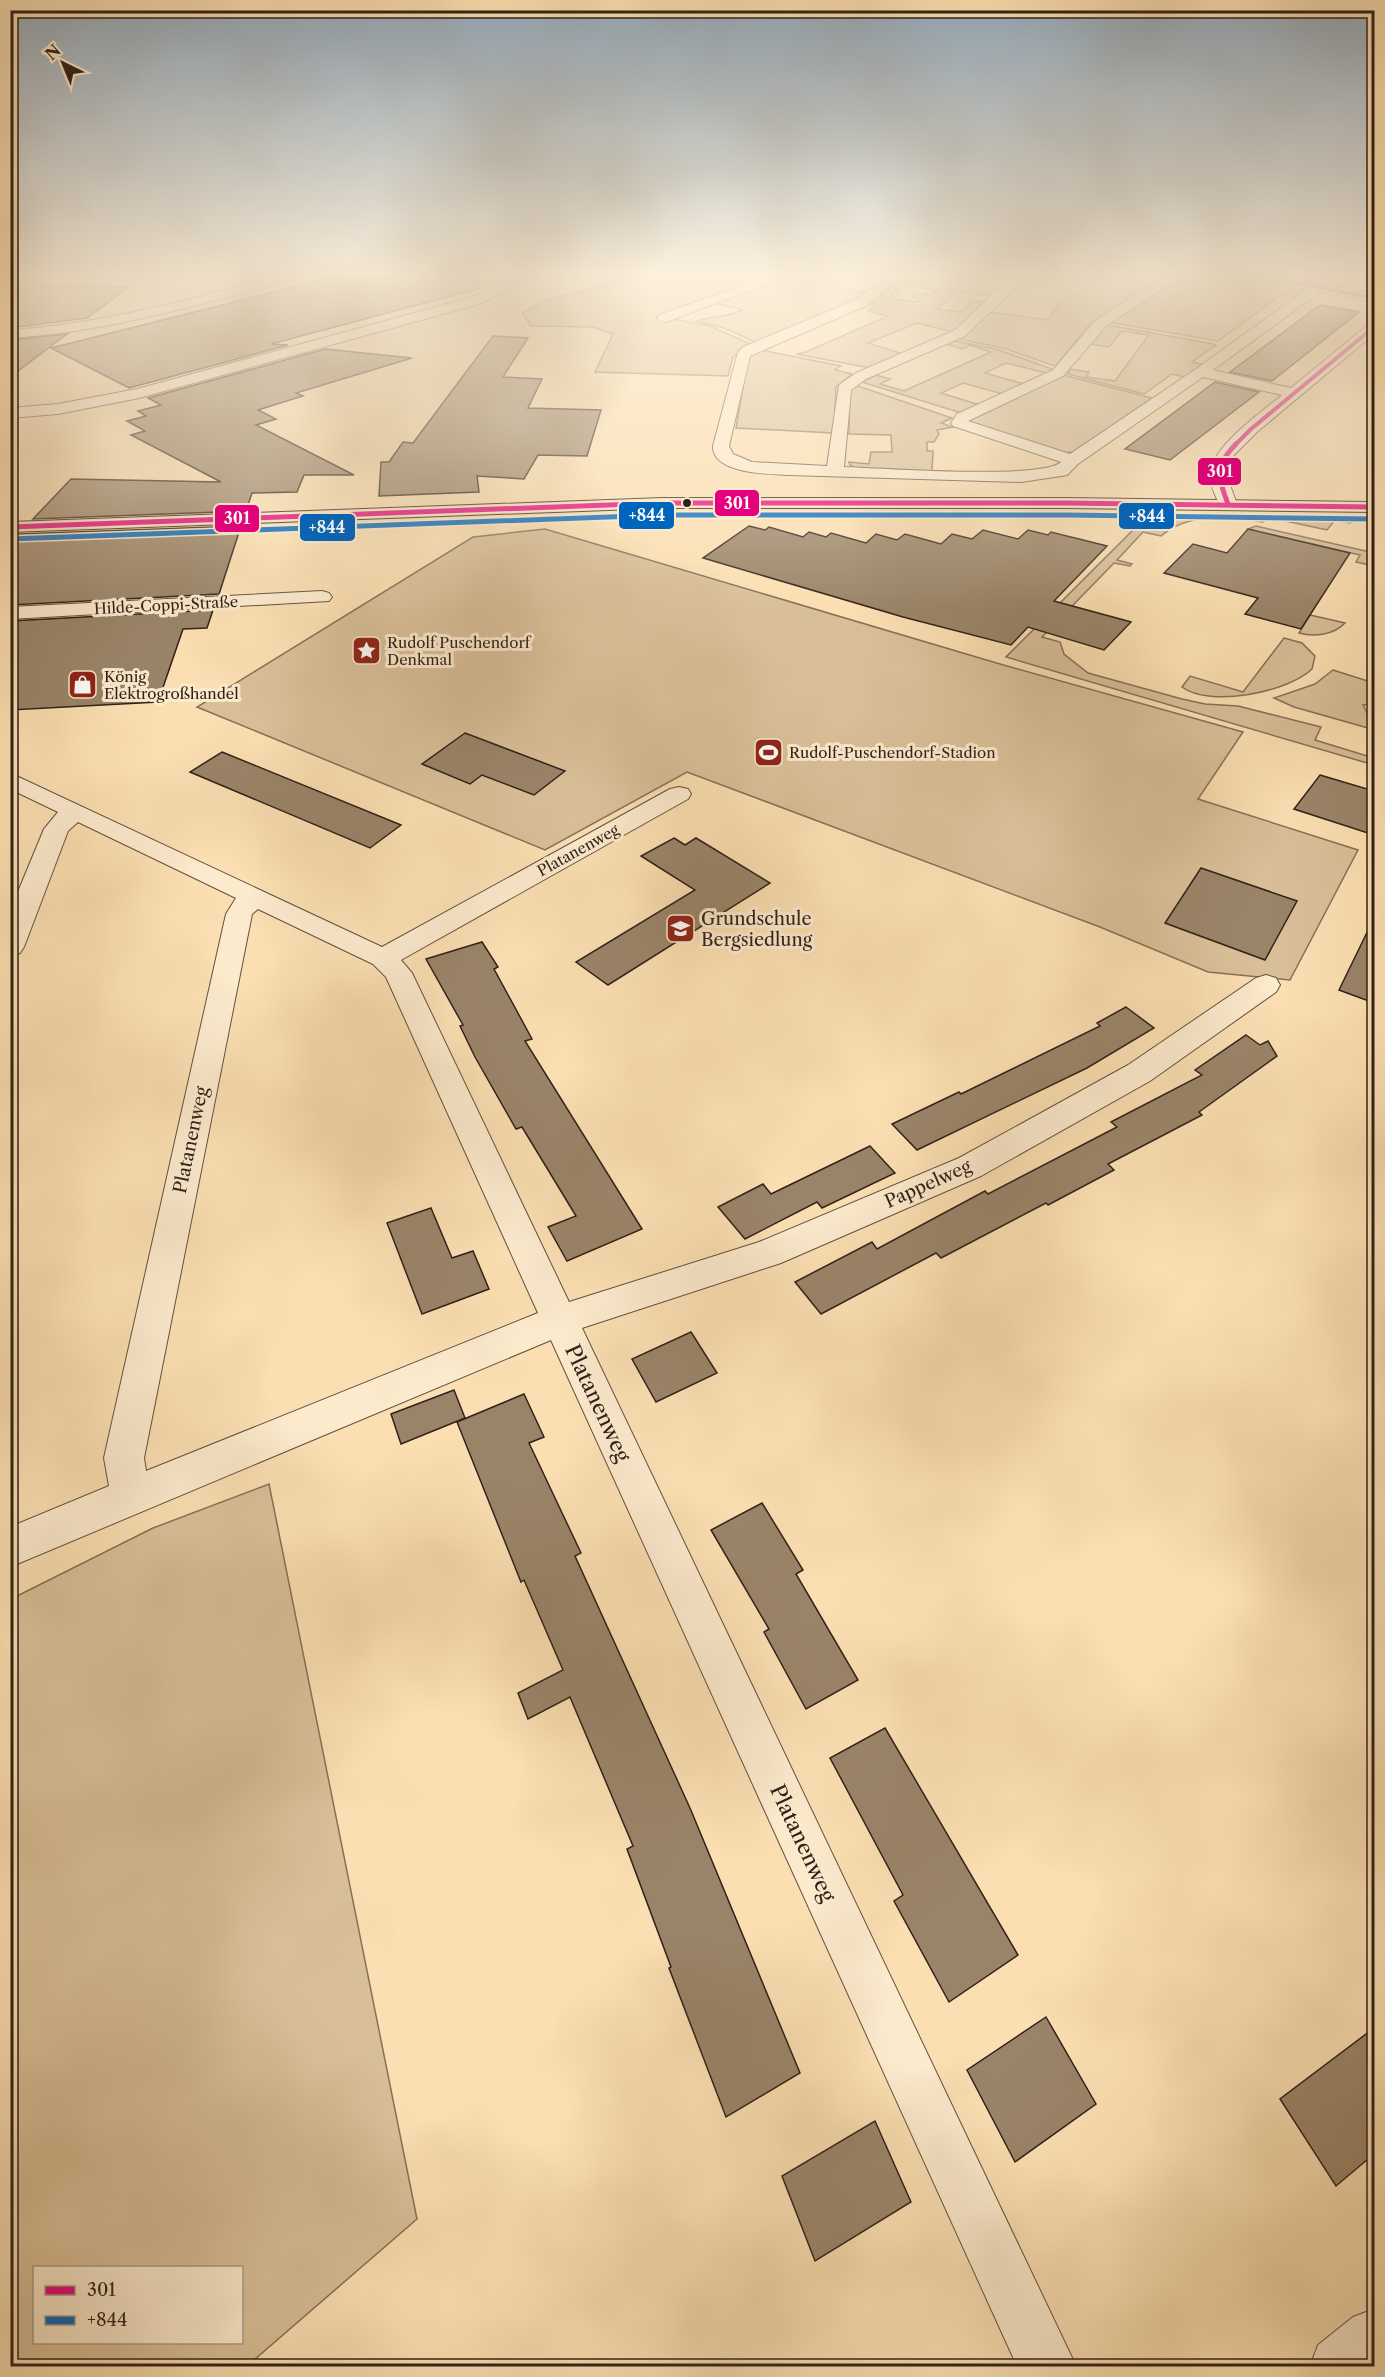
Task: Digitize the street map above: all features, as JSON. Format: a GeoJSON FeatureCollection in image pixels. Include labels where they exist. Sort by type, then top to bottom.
{"type":"FeatureCollection","features":[{"type":"Feature","properties":{"kind":"main road"},"geometry":{"type":"LineString","coordinates":[[10,527],[662,502],[1228,504],[1374,507]]}},
{"type":"Feature","properties":{"kind":"street"},"geometry":{"type":"LineString","coordinates":[[10,413],[58,409],[154,389]]}},
{"type":"Feature","properties":{"kind":"street"},"geometry":{"type":"LineString","coordinates":[[735,389],[721,451],[725,457],[734,462],[758,468],[1021,477],[1061,471],[1072,460],[1175,389]]}},
{"type":"Feature","properties":{"kind":"street"},"geometry":{"type":"LineString","coordinates":[[835,472],[844,389]]}},
{"type":"Feature","properties":{"kind":"street"},"geometry":{"type":"LineString","coordinates":[[1024,389],[963,417],[959,423],[1072,460]]}},
{"type":"Feature","properties":{"kind":"street"},"geometry":{"type":"LineString","coordinates":[[1275,389],[1293,393]]}},
{"type":"Feature","properties":{"kind":"street"},"geometry":{"type":"LineString","coordinates":[[1228,504],[1218,477],[1224,456],[1251,429],[1298,389]]}},
{"type":"Feature","properties":{"kind":"street","name":"Hilde-Coppi-Straße"},"geometry":{"type":"LineString","coordinates":[[10,613],[322,597]]}},
{"type":"Feature","properties":{"kind":"street","name":"Platanenweg"},"geometry":{"type":"LineString","coordinates":[[10,780],[383,958],[398,973],[1047,2367]]}},
{"type":"Feature","properties":{"kind":"street","name":"Platanenweg"},"geometry":{"type":"LineString","coordinates":[[383,958],[679,794]]}},
{"type":"Feature","properties":{"kind":"street"},"geometry":{"type":"LineString","coordinates":[[10,947],[56,829],[76,812]]}},
{"type":"Feature","properties":{"kind":"street","name":"Platanenweg"},"geometry":{"type":"LineString","coordinates":[[129,1496],[124,1458],[239,914],[245,905],[257,897]]}},
{"type":"Feature","properties":{"kind":"street","name":"Pappelweg"},"geometry":{"type":"LineString","coordinates":[[560,1320],[769,1253],[970,1167],[1139,1072],[1266,985]]}},
{"type":"Feature","properties":{"kind":"street"},"geometry":{"type":"LineString","coordinates":[[10,1548],[129,1496],[433,1374],[560,1320]]}},
{"type":"Feature","properties":{"kind":"street"},"geometry":{"type":"LineString","coordinates":[[1339,2367],[1374,2338]]}},
{"type":"Feature","properties":{"kind":"shaded area"},"geometry":{"type":"Polygon","coordinates":[[[743,389],[836,389],[834,433],[736,428],[743,389]]]}},
{"type":"Feature","properties":{"kind":"shaded area"},"geometry":{"type":"Polygon","coordinates":[[[867,389],[952,418],[941,423],[953,427],[937,430],[939,434],[934,442],[927,442],[927,451],[933,451],[932,472],[857,469],[850,465],[849,462],[869,464],[871,452],[892,452],[891,435],[849,434],[850,390],[867,389]]]}},
{"type":"Feature","properties":{"kind":"shaded area"},"geometry":{"type":"Polygon","coordinates":[[[884,389],[904,391],[909,389],[950,389],[941,393],[980,405],[961,413],[884,389]]]}},
{"type":"Feature","properties":{"kind":"shaded area"},"geometry":{"type":"Polygon","coordinates":[[[985,389],[1014,389],[1003,394],[985,389]]]}},
{"type":"Feature","properties":{"kind":"shaded area"},"geometry":{"type":"Polygon","coordinates":[[[1034,389],[1117,389],[1152,398],[1073,452],[1064,453],[968,423],[969,420],[1034,389]]]}},
{"type":"Feature","properties":{"kind":"shaded area"},"geometry":{"type":"Polygon","coordinates":[[[1125,389],[1151,389],[1144,394],[1125,389]]]}},
{"type":"Feature","properties":{"kind":"shaded area"},"geometry":{"type":"Polygon","coordinates":[[[1148,515],[1374,517],[1374,523],[1357,519],[1350,523],[1335,520],[1327,530],[1267,517],[1263,522],[1223,517],[1197,519],[1172,528],[1161,536],[1143,532],[1117,560],[1132,564],[1130,566],[1114,563],[1042,637],[1060,642],[1064,654],[1088,673],[1182,699],[1205,704],[1238,706],[1321,727],[1315,740],[1374,758],[1374,765],[1006,657],[1148,515]]]}},
{"type":"Feature","properties":{"kind":"shaded area"},"geometry":{"type":"Polygon","coordinates":[[[1256,526],[1370,552],[1374,554],[1374,566],[1356,562],[1360,555],[1248,529],[1256,526]]]}},
{"type":"Feature","properties":{"kind":"shaded area","name":"Rudolf-Puschendorf-Stadion"},"geometry":{"type":"Polygon","coordinates":[[[545,529],[1000,664],[1243,732],[1198,799],[1358,850],[1290,980],[1208,972],[1100,927],[687,772],[545,850],[197,707],[473,537],[545,529]]]}},
{"type":"Feature","properties":{"kind":"shaded area"},"geometry":{"type":"Polygon","coordinates":[[[1310,615],[1345,623],[1324,634],[1299,633],[1310,615]]]}},
{"type":"Feature","properties":{"kind":"shaded area"},"geometry":{"type":"Polygon","coordinates":[[[1284,638],[1302,643],[1315,656],[1312,669],[1301,677],[1268,690],[1229,697],[1195,693],[1182,687],[1190,676],[1243,692],[1284,638]]]}},
{"type":"Feature","properties":{"kind":"shaded area"},"geometry":{"type":"Polygon","coordinates":[[[1333,670],[1374,683],[1374,704],[1363,705],[1369,717],[1368,728],[1294,707],[1274,698],[1315,684],[1333,670]]]}},
{"type":"Feature","properties":{"kind":"shaded area"},"geometry":{"type":"Polygon","coordinates":[[[269,1484],[417,2219],[247,2366],[11,2366],[11,1599],[153,1528],[269,1484]]]}},
{"type":"Feature","properties":{"kind":"building"},"geometry":{"type":"Polygon","coordinates":[[[181,389],[310,389],[296,393],[303,396],[258,410],[276,419],[256,425],[354,475],[304,475],[297,492],[252,493],[246,511],[33,519],[71,479],[221,482],[131,435],[145,431],[127,421],[146,416],[138,411],[161,405],[148,398],[181,389]]]}},
{"type":"Feature","properties":{"kind":"building"},"geometry":{"type":"Polygon","coordinates":[[[453,389],[537,389],[528,408],[601,410],[587,456],[538,455],[524,479],[477,476],[479,492],[379,496],[381,462],[389,462],[403,442],[413,443],[453,389]]]}},
{"type":"Feature","properties":{"kind":"building"},"geometry":{"type":"Polygon","coordinates":[[[1206,389],[1245,389],[1259,392],[1170,460],[1125,449],[1206,389]]]}},
{"type":"Feature","properties":{"kind":"building"},"geometry":{"type":"Polygon","coordinates":[[[241,526],[219,594],[10,605],[10,543],[19,534],[241,526]]]}},
{"type":"Feature","properties":{"kind":"building"},"geometry":{"type":"Polygon","coordinates":[[[749,526],[765,530],[769,527],[803,537],[809,532],[826,537],[831,533],[866,543],[876,534],[897,540],[905,534],[941,544],[952,534],[972,539],[983,530],[1018,539],[1028,530],[1048,535],[1051,532],[1107,546],[1054,601],[1131,622],[1104,650],[1028,627],[1011,645],[903,617],[703,558],[749,526]]]}},
{"type":"Feature","properties":{"kind":"building"},"geometry":{"type":"Polygon","coordinates":[[[1248,529],[1350,553],[1301,629],[1245,614],[1258,598],[1164,573],[1193,544],[1227,553],[1248,529]]]}},
{"type":"Feature","properties":{"kind":"building"},"geometry":{"type":"Polygon","coordinates":[[[213,610],[207,628],[183,629],[158,702],[10,710],[10,621],[213,610]]]}},
{"type":"Feature","properties":{"kind":"building"},"geometry":{"type":"Polygon","coordinates":[[[465,733],[565,771],[534,795],[482,775],[470,784],[422,764],[465,733]]]}},
{"type":"Feature","properties":{"kind":"building"},"geometry":{"type":"Polygon","coordinates":[[[222,752],[401,825],[370,848],[190,772],[222,752]]]}},
{"type":"Feature","properties":{"kind":"building"},"geometry":{"type":"Polygon","coordinates":[[[1320,775],[1374,791],[1374,835],[1294,809],[1320,775]]]}},
{"type":"Feature","properties":{"kind":"building"},"geometry":{"type":"Polygon","coordinates":[[[674,838],[685,845],[696,838],[770,883],[608,985],[576,962],[695,890],[641,856],[674,838]]]}},
{"type":"Feature","properties":{"kind":"building"},"geometry":{"type":"Polygon","coordinates":[[[1201,868],[1297,901],[1265,960],[1165,923],[1201,868]]]}},
{"type":"Feature","properties":{"kind":"building"},"geometry":{"type":"Polygon","coordinates":[[[1374,918],[1374,1003],[1339,990],[1374,918]]]}},
{"type":"Feature","properties":{"kind":"building"},"geometry":{"type":"Polygon","coordinates":[[[482,942],[498,967],[494,969],[532,1039],[525,1041],[642,1229],[567,1261],[548,1227],[576,1216],[522,1127],[516,1129],[475,1057],[460,1026],[463,1025],[426,959],[482,942]]]}},
{"type":"Feature","properties":{"kind":"building"},"geometry":{"type":"Polygon","coordinates":[[[1126,1007],[1154,1028],[1087,1068],[917,1150],[892,1124],[959,1092],[961,1094],[1100,1026],[1097,1023],[1126,1007]]]}},
{"type":"Feature","properties":{"kind":"building"},"geometry":{"type":"Polygon","coordinates":[[[1246,1035],[1260,1045],[1268,1041],[1277,1056],[1199,1112],[1202,1115],[1108,1164],[1114,1170],[941,1258],[936,1253],[821,1314],[795,1282],[872,1242],[877,1249],[985,1191],[988,1194],[1117,1127],[1111,1122],[1202,1075],[1195,1070],[1246,1035]]]}},
{"type":"Feature","properties":{"kind":"building"},"geometry":{"type":"Polygon","coordinates":[[[870,1146],[895,1173],[822,1208],[817,1202],[745,1239],[718,1207],[763,1184],[771,1194],[870,1146]]]}},
{"type":"Feature","properties":{"kind":"building"},"geometry":{"type":"Polygon","coordinates":[[[431,1208],[452,1258],[473,1251],[489,1289],[422,1314],[387,1223],[431,1208]]]}},
{"type":"Feature","properties":{"kind":"building"},"geometry":{"type":"Polygon","coordinates":[[[691,1332],[717,1373],[656,1402],[632,1359],[691,1332]]]}},
{"type":"Feature","properties":{"kind":"building"},"geometry":{"type":"Polygon","coordinates":[[[454,1390],[465,1418],[401,1444],[391,1414],[454,1390]]]}},
{"type":"Feature","properties":{"kind":"building"},"geometry":{"type":"Polygon","coordinates":[[[524,1394],[544,1437],[529,1443],[581,1553],[575,1556],[690,1808],[800,2073],[726,2117],[669,1968],[671,1967],[627,1849],[633,1846],[570,1697],[528,1719],[518,1693],[563,1670],[524,1580],[521,1582],[457,1422],[524,1394]]]}},
{"type":"Feature","properties":{"kind":"building"},"geometry":{"type":"Polygon","coordinates":[[[762,1503],[803,1570],[796,1574],[858,1680],[806,1709],[764,1632],[769,1629],[711,1530],[762,1503]]]}},
{"type":"Feature","properties":{"kind":"building"},"geometry":{"type":"Polygon","coordinates":[[[885,1728],[1018,1955],[949,2002],[894,1901],[903,1895],[830,1758],[885,1728]]]}},
{"type":"Feature","properties":{"kind":"building"},"geometry":{"type":"Polygon","coordinates":[[[1046,2017],[1096,2104],[1015,2162],[967,2070],[1046,2017]]]}},
{"type":"Feature","properties":{"kind":"building"},"geometry":{"type":"Polygon","coordinates":[[[1374,2028],[1374,2154],[1336,2186],[1280,2099],[1374,2028]]]}},
{"type":"Feature","properties":{"kind":"building"},"geometry":{"type":"Polygon","coordinates":[[[875,2121],[911,2202],[815,2261],[782,2176],[875,2121]]]}},
{"type":"Feature","properties":{"kind":"transit line","name":"301"},"geometry":{"type":"LineString","coordinates":[[1228,504],[1218,477],[1224,456],[1251,429],[1299,389]]}},
{"type":"Feature","properties":{"kind":"transit line","name":"301"},"geometry":{"type":"LineString","coordinates":[[10,527],[662,503],[1067,503],[1374,507]]}},
{"type":"Feature","properties":{"kind":"transit line","name":"+844"},"geometry":{"type":"LineString","coordinates":[[10,539],[662,515],[1067,515],[1374,519]]}},
{"type":"Feature","properties":{"kind":"place","name":"Rudolf Puschendorf Denkmal"},"geometry":{"type":"Point","coordinates":[366,651]}},
{"type":"Feature","properties":{"kind":"place","name":"König Elektrogroßhandel"},"geometry":{"type":"Point","coordinates":[83,685]}},
{"type":"Feature","properties":{"kind":"place","name":"Rudolf-Puschendorf-Stadion"},"geometry":{"type":"Point","coordinates":[768,752]}},
{"type":"Feature","properties":{"kind":"place","name":"Grundschule Bergsiedlung"},"geometry":{"type":"Point","coordinates":[680,929]}}]}
